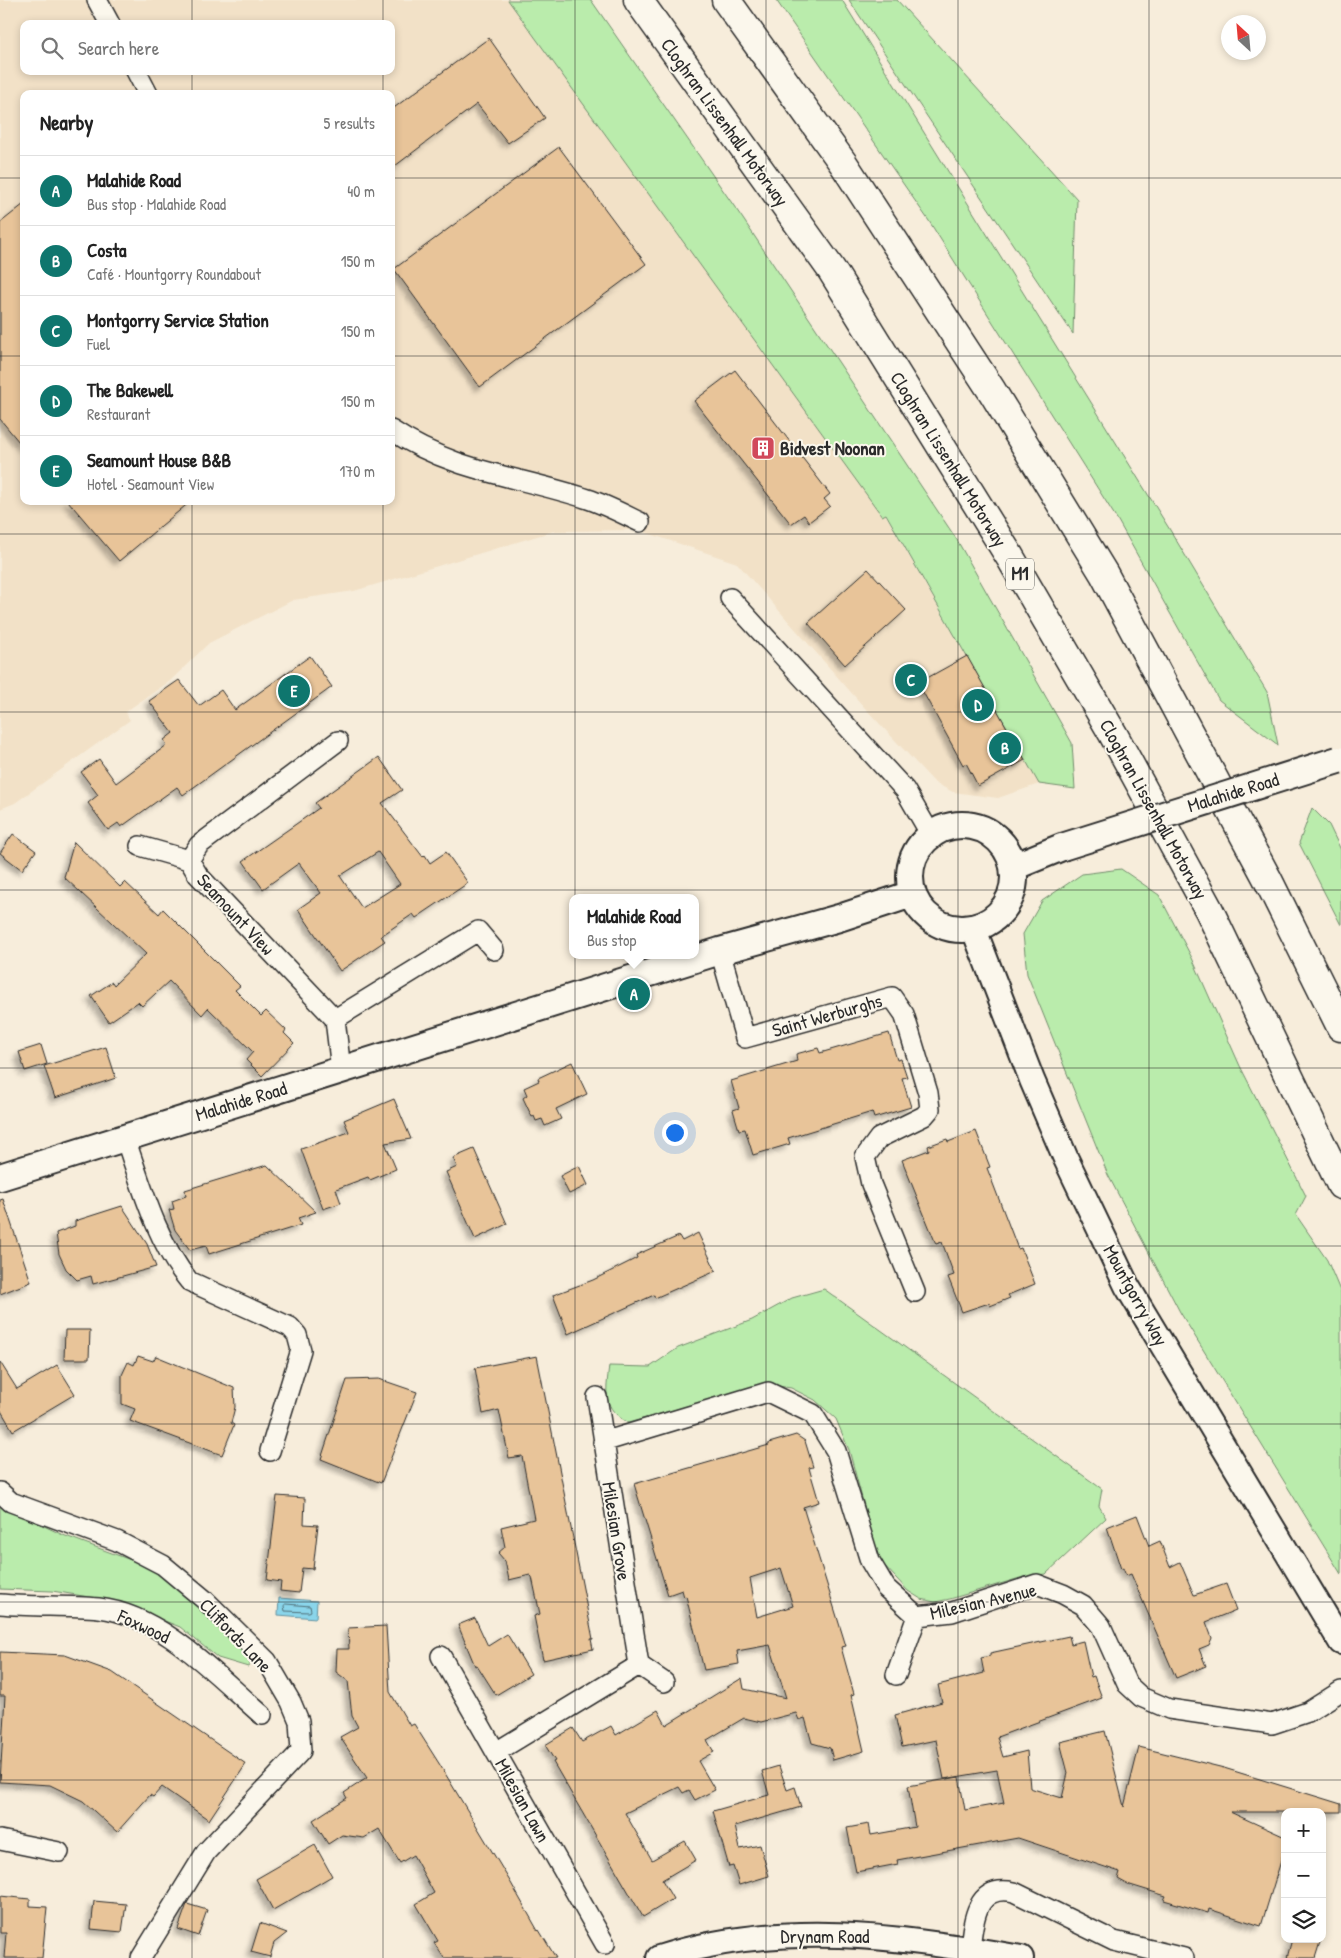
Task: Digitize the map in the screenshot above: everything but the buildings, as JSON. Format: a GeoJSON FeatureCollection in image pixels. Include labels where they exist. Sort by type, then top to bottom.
{"type":"FeatureCollection","features":[{"type":"Feature","properties":{"kind":"highway","name":"Cloghran Lissenhall Motorway"},"geometry":{"type":"LineString","coordinates":[[638,0],[830,270],[1010,557],[1114,734],[1209,910],[1341,1185]]}},
{"type":"Feature","properties":{"kind":"highway"},"geometry":{"type":"LineString","coordinates":[[726,0],[843,162],[992,391],[1104,574],[1267,878],[1341,1027]]}},
{"type":"Feature","properties":{"kind":"main road","name":"Malahide Road"},"geometry":{"type":"LineString","coordinates":[[1012,867],[1062,847],[1340,760]]}},
{"type":"Feature","properties":{"kind":"main road"},"geometry":{"type":"LineString","coordinates":[[959,825],[974,826],[988,832],[999,841],[1008,853],[1012,867],[1013,883],[1009,898],[1000,911],[988,922],[974,927],[958,928],[944,926],[930,918],[919,907],[912,894],[910,878],[912,861],[920,846],[932,834],[945,828],[959,825]]}},
{"type":"Feature","properties":{"kind":"main road","name":"Malahide Road"},"geometry":{"type":"LineString","coordinates":[[699,958],[839,918],[912,894]]}},
{"type":"Feature","properties":{"kind":"main road","name":"Malahide Road"},"geometry":{"type":"LineString","coordinates":[[0,1177],[695,959]]}},
{"type":"Feature","properties":{"kind":"street"},"geometry":{"type":"LineString","coordinates":[[97,0],[108,20]]}},
{"type":"Feature","properties":{"kind":"street"},"geometry":{"type":"LineString","coordinates":[[138,75],[146,90]]}},
{"type":"Feature","properties":{"kind":"street"},"geometry":{"type":"LineString","coordinates":[[395,433],[451,462],[589,499],[640,522]]}},
{"type":"Feature","properties":{"kind":"street"},"geometry":{"type":"LineString","coordinates":[[730,598],[905,790],[932,834]]}},
{"type":"Feature","properties":{"kind":"street","name":"Seamount View"},"geometry":{"type":"LineString","coordinates":[[335,1019],[198,875],[189,860],[199,845],[338,740]]}},
{"type":"Feature","properties":{"kind":"street"},"geometry":{"type":"LineString","coordinates":[[140,846],[189,860]]}},
{"type":"Feature","properties":{"kind":"street","name":"Mountgorry Way"},"geometry":{"type":"LineString","coordinates":[[974,927],[1032,1080],[1066,1159],[1127,1286],[1341,1642]]}},
{"type":"Feature","properties":{"kind":"street"},"geometry":{"type":"LineString","coordinates":[[341,1070],[335,1019],[478,931],[494,950]]}},
{"type":"Feature","properties":{"kind":"street","name":"Saint Werburghs"},"geometry":{"type":"LineString","coordinates":[[720,951],[745,1038],[892,997],[904,1014],[928,1093],[930,1109],[924,1116],[879,1138],[865,1157],[871,1184],[915,1292]]}},
{"type":"Feature","properties":{"kind":"street"},"geometry":{"type":"LineString","coordinates":[[125,1138],[141,1185],[168,1251],[183,1274],[189,1280],[290,1327],[297,1335],[301,1350],[270,1451]]}},
{"type":"Feature","properties":{"kind":"street","name":"Milesian Avenue"},"geometry":{"type":"LineString","coordinates":[[603,1442],[768,1392],[813,1414],[836,1451],[870,1561],[886,1588],[917,1616],[952,1612],[1038,1584],[1063,1594],[1083,1605],[1101,1626],[1127,1684],[1141,1697],[1169,1708],[1272,1724],[1308,1712],[1341,1692]]}},
{"type":"Feature","properties":{"kind":"street","name":"Milesian Grove"},"geometry":{"type":"LineString","coordinates":[[597,1397],[639,1665]]}},
{"type":"Feature","properties":{"kind":"street","name":"Cliffords Lane"},"geometry":{"type":"LineString","coordinates":[[0,1492],[12,1502],[117,1541],[163,1565],[205,1600],[267,1661],[291,1702],[299,1721],[300,1751],[206,1852],[141,1958]]}},
{"type":"Feature","properties":{"kind":"street","name":"Foxwood"},"geometry":{"type":"LineString","coordinates":[[0,1604],[100,1608],[124,1614],[169,1636],[262,1715]]}},
{"type":"Feature","properties":{"kind":"street","name":"Milesian Avenue"},"geometry":{"type":"LineString","coordinates":[[896,1675],[917,1616]]}},
{"type":"Feature","properties":{"kind":"street","name":"Milesian Lawn"},"geometry":{"type":"LineString","coordinates":[[441,1656],[605,1944]]}},
{"type":"Feature","properties":{"kind":"street"},"geometry":{"type":"LineString","coordinates":[[496,1752],[639,1665],[664,1682]]}},
{"type":"Feature","properties":{"kind":"street"},"geometry":{"type":"LineString","coordinates":[[0,1840],[59,1852]]}},
{"type":"Feature","properties":{"kind":"street"},"geometry":{"type":"LineString","coordinates":[[970,1948],[973,1919],[979,1906],[993,1892],[1004,1890],[1014,1892],[1114,1941],[1184,1958]]}},
{"type":"Feature","properties":{"kind":"street","name":"Drynam Road"},"geometry":{"type":"LineString","coordinates":[[659,1958],[733,1939],[770,1935],[859,1935],[918,1940],[1021,1958]]}},
{"type":"Feature","properties":{"kind":"shaded area"},"geometry":{"type":"Polygon","coordinates":[[[0,0],[508,0],[882,516],[885,514],[1039,784],[998,798],[953,792],[935,783],[864,707],[737,563],[638,530],[554,531],[354,591],[293,600],[209,643],[170,681],[125,712],[130,720],[15,803],[0,809],[0,0]]]}},
{"type":"Feature","properties":{"kind":"green space"},"geometry":{"type":"Polygon","coordinates":[[[508,0],[591,0],[743,219],[957,540],[1072,743],[1075,789],[1039,784],[886,514],[882,516],[508,0]]]}},
{"type":"Feature","properties":{"kind":"green space"},"geometry":{"type":"Polygon","coordinates":[[[776,0],[842,0],[1170,530],[1267,692],[1278,745],[1219,700],[1117,519],[929,221],[776,0]]]}},
{"type":"Feature","properties":{"kind":"green space"},"geometry":{"type":"Polygon","coordinates":[[[849,0],[897,0],[1077,199],[1073,334],[849,0]]]}},
{"type":"Feature","properties":{"kind":"green space"},"geometry":{"type":"Polygon","coordinates":[[[1312,808],[1329,825],[1341,850],[1341,925],[1299,843],[1312,808]]]}},
{"type":"Feature","properties":{"kind":"green space"},"geometry":{"type":"Polygon","coordinates":[[[1121,869],[1159,895],[1192,958],[1240,1066],[1306,1196],[1296,1215],[1327,1260],[1341,1293],[1341,1574],[1180,1312],[1108,1175],[1027,974],[1023,934],[1042,901],[1082,874],[1121,869]]]}},
{"type":"Feature","properties":{"kind":"green space"},"geometry":{"type":"Polygon","coordinates":[[[824,1289],[1102,1489],[1099,1506],[1106,1518],[1046,1574],[1020,1578],[935,1602],[921,1599],[908,1591],[883,1564],[875,1546],[849,1450],[836,1419],[815,1400],[791,1388],[766,1384],[628,1423],[614,1412],[610,1405],[607,1392],[609,1366],[650,1367],[678,1348],[752,1320],[792,1298],[824,1289]]]}},
{"type":"Feature","properties":{"kind":"green space"},"geometry":{"type":"Polygon","coordinates":[[[0,1505],[63,1535],[147,1566],[181,1591],[252,1661],[248,1667],[218,1658],[180,1627],[114,1601],[52,1591],[0,1589],[0,1505]]]}},
{"type":"Feature","properties":{"kind":"water"},"geometry":{"type":"Polygon","coordinates":[[[279,1598],[317,1601],[316,1618],[278,1615],[279,1598]]]}},
{"type":"Feature","properties":{"kind":"place","name":"Bidvest Noonan"},"geometry":{"type":"Point","coordinates":[763,448]}},
{"type":"Feature","properties":{"kind":"place","name":"Montgorry Service Station"},"geometry":{"type":"Point","coordinates":[911,680]}},
{"type":"Feature","properties":{"kind":"place","name":"Seamount House B&B"},"geometry":{"type":"Point","coordinates":[294,691]}},
{"type":"Feature","properties":{"kind":"place","name":"The Bakewell"},"geometry":{"type":"Point","coordinates":[978,705]}},
{"type":"Feature","properties":{"kind":"place","name":"Costa"},"geometry":{"type":"Point","coordinates":[1005,748]}},
{"type":"Feature","properties":{"kind":"place","name":"Malahide Road"},"geometry":{"type":"Point","coordinates":[634,994]}}]}
